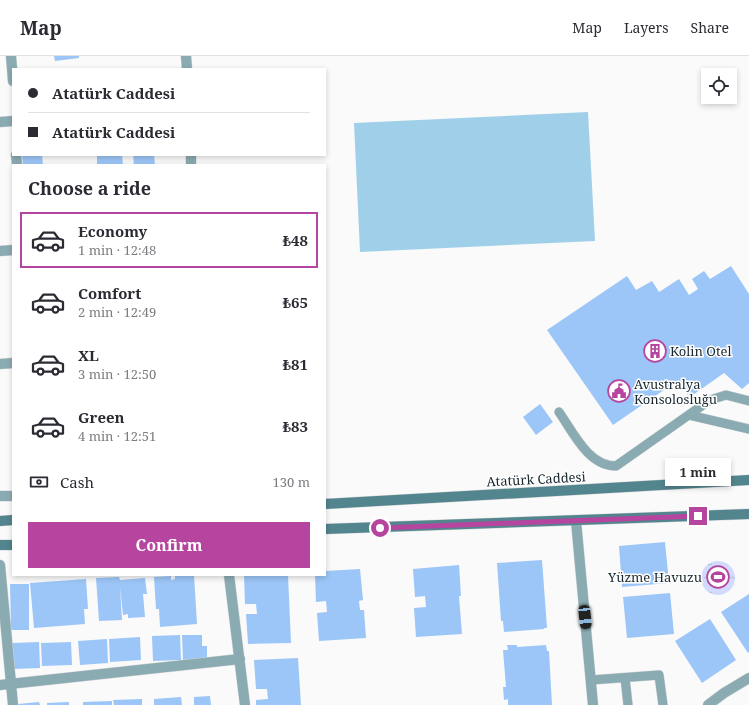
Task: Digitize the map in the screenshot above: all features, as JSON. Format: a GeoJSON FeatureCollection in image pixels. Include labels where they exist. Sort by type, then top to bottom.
{"type":"FeatureCollection","features":[{"type":"Feature","properties":{"kind":"main road","name":"Atatürk Caddesi"},"geometry":{"type":"LineString","coordinates":[[326,504],[749,480]]}},
{"type":"Feature","properties":{"kind":"main road"},"geometry":{"type":"LineString","coordinates":[[326,529],[749,514]]}},
{"type":"Feature","properties":{"kind":"main road"},"geometry":{"type":"LineString","coordinates":[[0,521],[12,520]]}},
{"type":"Feature","properties":{"kind":"main road"},"geometry":{"type":"LineString","coordinates":[[0,545],[12,544]]}},
{"type":"Feature","properties":{"kind":"street"},"geometry":{"type":"LineString","coordinates":[[12,56],[12,68]]}},
{"type":"Feature","properties":{"kind":"street"},"geometry":{"type":"LineString","coordinates":[[186,56],[187,68]]}},
{"type":"Feature","properties":{"kind":"street"},"geometry":{"type":"LineString","coordinates":[[0,122],[12,121]]}},
{"type":"Feature","properties":{"kind":"street"},"geometry":{"type":"LineString","coordinates":[[0,251],[12,250]]}},
{"type":"Feature","properties":{"kind":"street"},"geometry":{"type":"LineString","coordinates":[[0,364],[12,363]]}},
{"type":"Feature","properties":{"kind":"street"},"geometry":{"type":"LineString","coordinates":[[0,496],[12,496]]}},
{"type":"Feature","properties":{"kind":"street"},"geometry":{"type":"LineString","coordinates":[[576,521],[593,705]]}},
{"type":"Feature","properties":{"kind":"street"},"geometry":{"type":"LineString","coordinates":[[0,565],[13,705]]}},
{"type":"Feature","properties":{"kind":"street"},"geometry":{"type":"LineString","coordinates":[[229,576],[245,705]]}},
{"type":"Feature","properties":{"kind":"street"},"geometry":{"type":"LineString","coordinates":[[0,685],[240,659]]}},
{"type":"Feature","properties":{"kind":"street"},"geometry":{"type":"LineString","coordinates":[[708,705],[724,693],[749,678]]}},
{"type":"Feature","properties":{"kind":"lane"},"geometry":{"type":"LineString","coordinates":[[559,412],[593,459],[599,463],[616,466],[710,400],[726,395],[749,401]]}},
{"type":"Feature","properties":{"kind":"lane"},"geometry":{"type":"LineString","coordinates":[[689,415],[749,429]]}},
{"type":"Feature","properties":{"kind":"lane"},"geometry":{"type":"LineString","coordinates":[[591,680],[659,675],[663,705]]}},
{"type":"Feature","properties":{"kind":"lane"},"geometry":{"type":"LineString","coordinates":[[624,678],[628,705]]}},
{"type":"Feature","properties":{"kind":"shaded area"},"geometry":{"type":"Polygon","coordinates":[[[588,112],[595,241],[360,252],[354,123],[588,112]]]}},
{"type":"Feature","properties":{"kind":"water","name":"Yüzme Havuzu"},"geometry":{"type":"Polygon","coordinates":[[[715,561],[721,561],[725,562],[732,568],[735,578],[734,585],[728,592],[721,595],[715,595],[711,594],[704,588],[701,581],[701,575],[702,571],[708,564],[715,561]]]}},
{"type":"Feature","properties":{"kind":"building"},"geometry":{"type":"Polygon","coordinates":[[[54,56],[79,56],[79,58],[55,61],[54,56]]]}},
{"type":"Feature","properties":{"kind":"building"},"geometry":{"type":"Polygon","coordinates":[[[22,156],[42,156],[43,164],[23,164],[22,156]]]}},
{"type":"Feature","properties":{"kind":"building"},"geometry":{"type":"Polygon","coordinates":[[[97,156],[122,156],[123,164],[97,164],[97,156]]]}},
{"type":"Feature","properties":{"kind":"building"},"geometry":{"type":"Polygon","coordinates":[[[133,156],[154,156],[155,164],[134,164],[133,156]]]}},
{"type":"Feature","properties":{"kind":"building","name":"Kolin Otel"},"geometry":{"type":"Polygon","coordinates":[[[731,266],[749,294],[749,383],[742,389],[724,373],[690,397],[677,381],[613,425],[547,330],[627,276],[636,290],[652,281],[659,292],[679,279],[689,295],[698,289],[692,279],[704,271],[710,279],[731,266]]]}},
{"type":"Feature","properties":{"kind":"building"},"geometry":{"type":"Polygon","coordinates":[[[540,404],[553,422],[536,435],[523,417],[540,404]]]}},
{"type":"Feature","properties":{"kind":"building"},"geometry":{"type":"Polygon","coordinates":[[[665,542],[669,583],[622,587],[619,546],[665,542]]]}},
{"type":"Feature","properties":{"kind":"building"},"geometry":{"type":"Polygon","coordinates":[[[542,560],[547,628],[504,632],[503,621],[501,621],[497,563],[542,560]]]}},
{"type":"Feature","properties":{"kind":"building"},"geometry":{"type":"Polygon","coordinates":[[[459,565],[461,596],[459,596],[462,634],[416,637],[414,608],[426,607],[425,596],[415,597],[413,569],[459,565]]]}},
{"type":"Feature","properties":{"kind":"building"},"geometry":{"type":"Polygon","coordinates":[[[360,569],[363,600],[359,601],[360,610],[364,610],[366,638],[319,641],[317,613],[327,612],[326,601],[316,602],[315,576],[326,576],[326,571],[360,569]]]}},
{"type":"Feature","properties":{"kind":"building"},"geometry":{"type":"Polygon","coordinates":[[[171,576],[171,580],[175,579],[175,576],[194,576],[197,624],[160,627],[159,609],[156,609],[154,577],[171,576]]]}},
{"type":"Feature","properties":{"kind":"building"},"geometry":{"type":"Polygon","coordinates":[[[244,576],[288,576],[291,643],[248,644],[246,614],[257,614],[256,604],[245,604],[244,576]]]}},
{"type":"Feature","properties":{"kind":"building"},"geometry":{"type":"Polygon","coordinates":[[[119,577],[120,580],[145,578],[147,594],[143,594],[145,617],[128,618],[128,614],[123,615],[120,587],[122,620],[99,621],[96,578],[119,577]]]}},
{"type":"Feature","properties":{"kind":"building"},"geometry":{"type":"Polygon","coordinates":[[[86,579],[88,609],[84,609],[85,624],[34,628],[30,583],[86,579]]]}},
{"type":"Feature","properties":{"kind":"building"},"geometry":{"type":"Polygon","coordinates":[[[10,584],[29,584],[29,630],[11,630],[10,584]]]}},
{"type":"Feature","properties":{"kind":"building"},"geometry":{"type":"Polygon","coordinates":[[[670,593],[674,634],[627,638],[623,597],[670,593]]]}},
{"type":"Feature","properties":{"kind":"building"},"geometry":{"type":"Polygon","coordinates":[[[749,594],[749,652],[748,653],[721,612],[749,594]]]}},
{"type":"Feature","properties":{"kind":"building"},"geometry":{"type":"Polygon","coordinates":[[[710,619],[736,660],[702,683],[675,641],[710,619]]]}},
{"type":"Feature","properties":{"kind":"building"},"geometry":{"type":"Polygon","coordinates":[[[180,635],[181,660],[153,661],[152,636],[180,635]]]}},
{"type":"Feature","properties":{"kind":"building"},"geometry":{"type":"Polygon","coordinates":[[[182,635],[202,635],[202,646],[207,646],[207,661],[183,661],[182,635]]]}},
{"type":"Feature","properties":{"kind":"building"},"geometry":{"type":"Polygon","coordinates":[[[140,637],[141,660],[110,662],[109,639],[140,637]]]}},
{"type":"Feature","properties":{"kind":"building"},"geometry":{"type":"Polygon","coordinates":[[[107,639],[108,663],[80,665],[78,641],[107,639]]]}},
{"type":"Feature","properties":{"kind":"building"},"geometry":{"type":"Polygon","coordinates":[[[39,642],[40,668],[13,669],[12,643],[39,642]]]}},
{"type":"Feature","properties":{"kind":"building"},"geometry":{"type":"Polygon","coordinates":[[[71,642],[72,665],[42,666],[41,643],[71,642]]]}},
{"type":"Feature","properties":{"kind":"building"},"geometry":{"type":"Polygon","coordinates":[[[507,645],[517,645],[517,647],[546,645],[547,651],[549,651],[552,705],[508,705],[508,699],[504,700],[503,687],[506,687],[503,650],[508,650],[507,645]]]}},
{"type":"Feature","properties":{"kind":"building"},"geometry":{"type":"Polygon","coordinates":[[[298,658],[301,705],[256,705],[256,700],[268,699],[267,689],[256,689],[254,660],[298,658]]]}},
{"type":"Feature","properties":{"kind":"building"},"geometry":{"type":"Polygon","coordinates":[[[210,696],[211,705],[194,705],[194,697],[210,696]]]}},
{"type":"Feature","properties":{"kind":"building"},"geometry":{"type":"Polygon","coordinates":[[[181,697],[182,705],[154,705],[154,699],[181,697]]]}},
{"type":"Feature","properties":{"kind":"building"},"geometry":{"type":"Polygon","coordinates":[[[142,699],[142,705],[114,705],[113,700],[142,699]]]}},
{"type":"Feature","properties":{"kind":"building"},"geometry":{"type":"Polygon","coordinates":[[[112,701],[112,705],[83,705],[83,702],[112,701]]]}},
{"type":"Feature","properties":{"kind":"building"},"geometry":{"type":"Polygon","coordinates":[[[39,702],[40,705],[18,705],[18,704],[39,702]]]}},
{"type":"Feature","properties":{"kind":"building"},"geometry":{"type":"Polygon","coordinates":[[[69,702],[69,705],[47,705],[47,703],[69,702]]]}},
{"type":"Feature","properties":{"kind":"place","name":"Kolin Otel"},"geometry":{"type":"Point","coordinates":[655,351]}},
{"type":"Feature","properties":{"kind":"place","name":"Avustralya Konsolosluğu"},"geometry":{"type":"Point","coordinates":[619,391]}},
{"type":"Feature","properties":{"kind":"place","name":"Yüzme Havuzu"},"geometry":{"type":"Point","coordinates":[718,577]}},
{"type":"Feature","properties":{"kind":"route"},"geometry":{"type":"LineString","coordinates":[[380,528],[698,516]]}}]}
